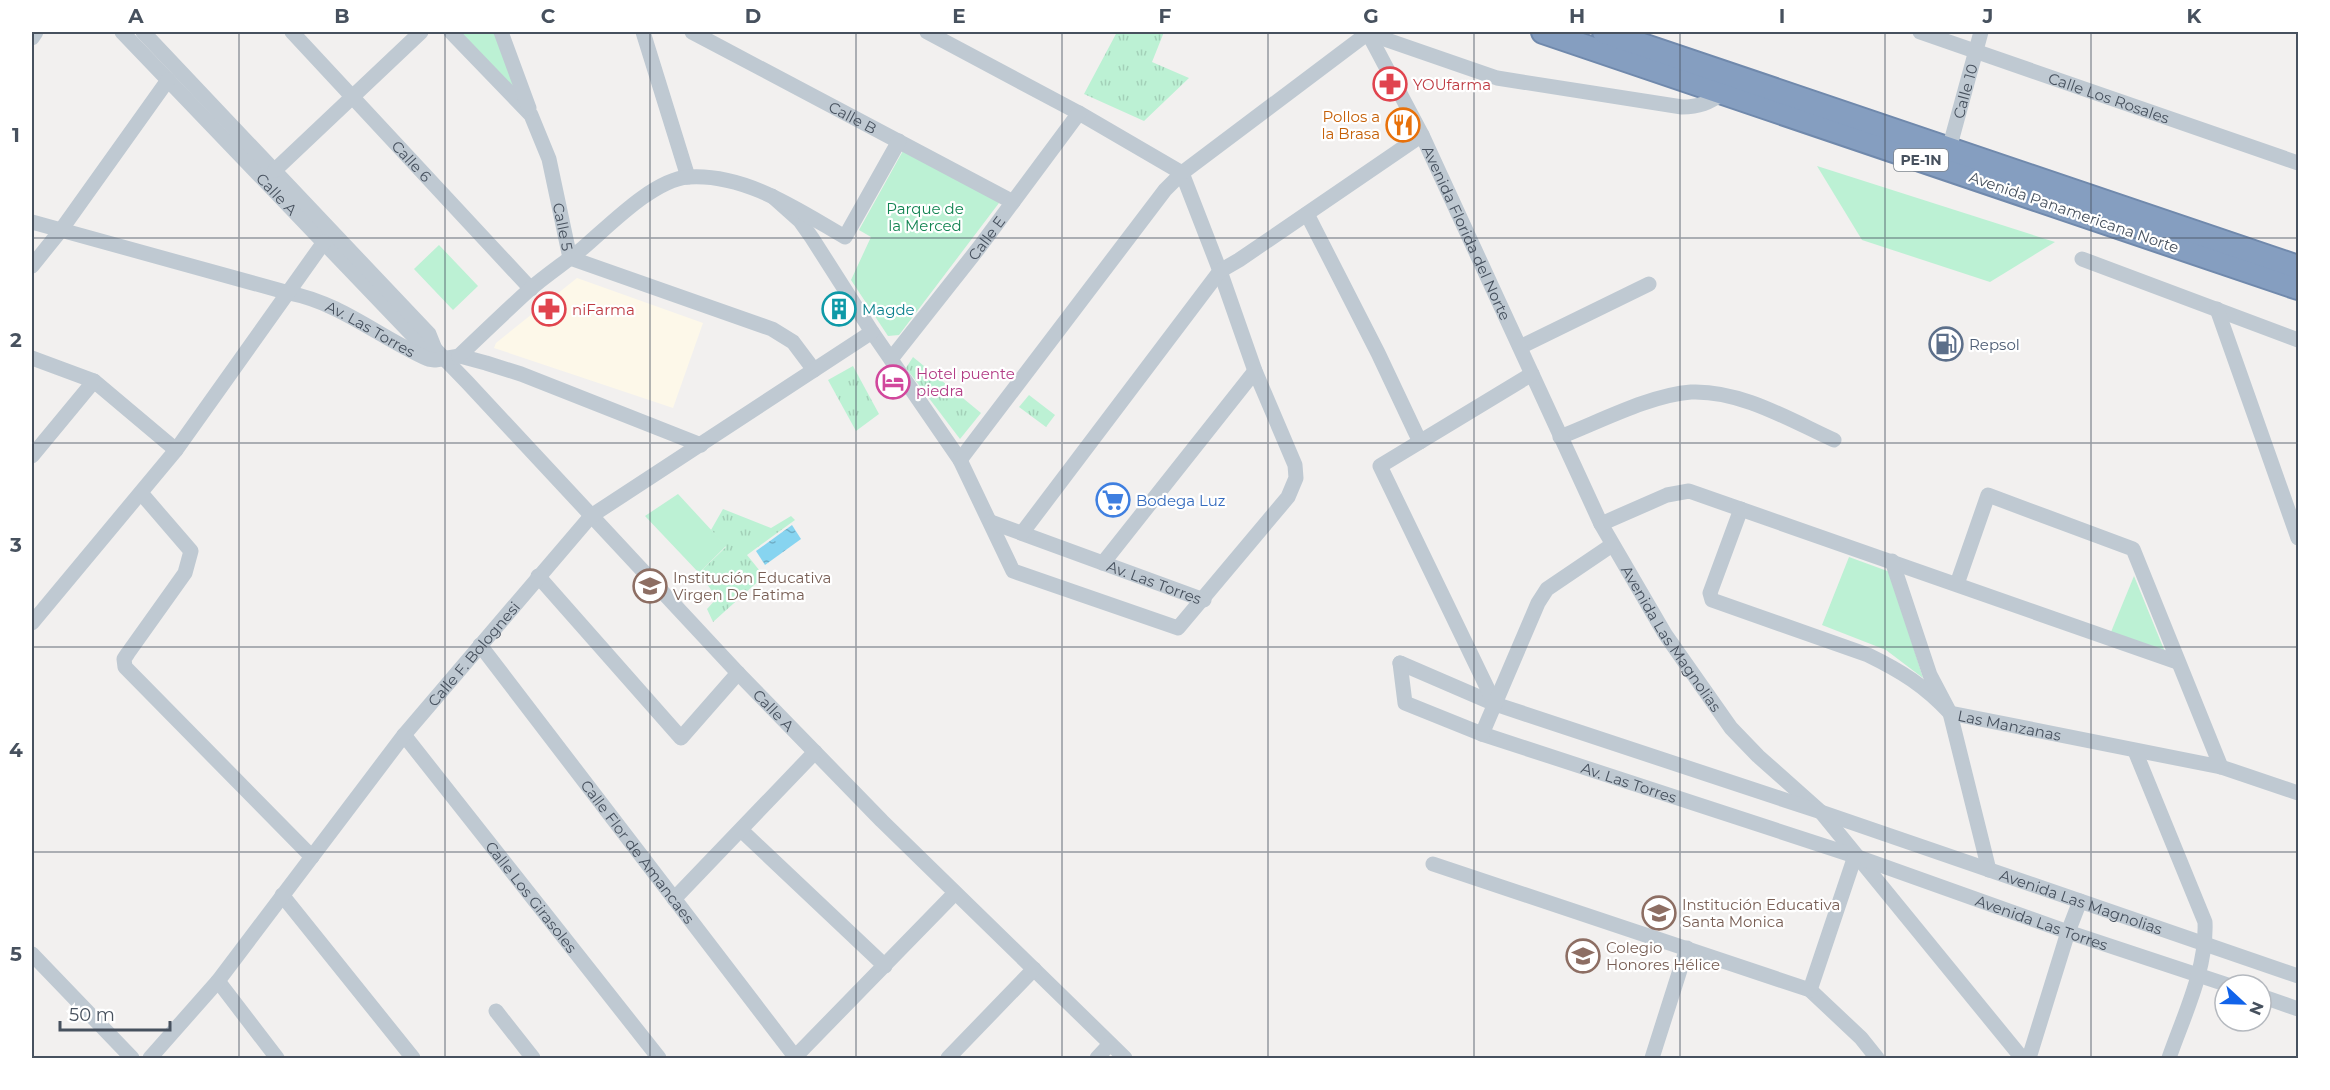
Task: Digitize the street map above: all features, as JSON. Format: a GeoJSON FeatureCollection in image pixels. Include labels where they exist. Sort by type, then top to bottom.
{"type":"FeatureCollection","features":[{"type":"Feature","properties":{"kind":"highway","name":"Avenida Panamericana Norte"},"geometry":{"type":"LineString","coordinates":[[1543,32],[2298,288]]}},
{"type":"Feature","properties":{"kind":"highway","name":"Avenida Panamericana Norte"},"geometry":{"type":"LineString","coordinates":[[1604,32],[2298,267]]}},
{"type":"Feature","properties":{"kind":"street"},"geometry":{"type":"LineString","coordinates":[[32,38],[36,32]]}},
{"type":"Feature","properties":{"kind":"street","name":"Calle A"},"geometry":{"type":"LineString","coordinates":[[122,32],[420,343],[446,355]]}},
{"type":"Feature","properties":{"kind":"street","name":"Calle A"},"geometry":{"type":"LineString","coordinates":[[143,32],[429,334],[591,516],[738,673],[956,893],[1125,1059]]}},
{"type":"Feature","properties":{"kind":"street","name":"Calle 6"},"geometry":{"type":"LineString","coordinates":[[292,32],[531,289]]}},
{"type":"Feature","properties":{"kind":"street"},"geometry":{"type":"LineString","coordinates":[[275,170],[421,32]]}},
{"type":"Feature","properties":{"kind":"street","name":"Calle 5"},"geometry":{"type":"LineString","coordinates":[[451,32],[531,115],[549,159],[570,258],[772,329],[793,342],[814,370]]}},
{"type":"Feature","properties":{"kind":"street"},"geometry":{"type":"LineString","coordinates":[[501,32],[531,115]]}},
{"type":"Feature","properties":{"kind":"street"},"geometry":{"type":"LineString","coordinates":[[643,32],[688,177]]}},
{"type":"Feature","properties":{"kind":"street","name":"Calle B"},"geometry":{"type":"LineString","coordinates":[[692,32],[1013,202]]}},
{"type":"Feature","properties":{"kind":"street"},"geometry":{"type":"LineString","coordinates":[[927,32],[1079,113],[1182,173],[1255,371],[1295,465],[1296,478],[1288,497],[1204,600]]}},
{"type":"Feature","properties":{"kind":"street"},"geometry":{"type":"LineString","coordinates":[[960,460],[1158,200],[1182,173],[1366,32],[1497,78],[1694,107],[1709,103],[1723,93]]}},
{"type":"Feature","properties":{"kind":"street","name":"Avenida Florida del Norte"},"geometry":{"type":"LineString","coordinates":[[1366,32],[1422,135],[1560,437]]}},
{"type":"Feature","properties":{"kind":"street","name":"Calle Los Rosales"},"geometry":{"type":"LineString","coordinates":[[1920,32],[2298,163]]}},
{"type":"Feature","properties":{"kind":"street","name":"Calle 10"},"geometry":{"type":"LineString","coordinates":[[1949,149],[1981,32]]}},
{"type":"Feature","properties":{"kind":"street"},"geometry":{"type":"LineString","coordinates":[[32,266],[61,230],[168,80]]}},
{"type":"Feature","properties":{"kind":"street","name":"Calle E"},"geometry":{"type":"LineString","coordinates":[[891,359],[1079,113]]}},
{"type":"Feature","properties":{"kind":"street"},"geometry":{"type":"LineString","coordinates":[[1022,533],[1220,271],[1422,135]]}},
{"type":"Feature","properties":{"kind":"street"},"geometry":{"type":"LineString","coordinates":[[446,355],[655,190],[672,181],[688,177],[729,182],[772,196],[845,237],[899,141]]}},
{"type":"Feature","properties":{"kind":"street"},"geometry":{"type":"LineString","coordinates":[[772,196],[800,221],[812,238],[872,332],[960,460],[991,522]]}},
{"type":"Feature","properties":{"kind":"street"},"geometry":{"type":"LineString","coordinates":[[1307,214],[1378,353],[1420,442]]}},
{"type":"Feature","properties":{"kind":"street","name":"Av. Las Torres"},"geometry":{"type":"LineString","coordinates":[[32,222],[310,297],[329,304],[428,359],[446,355],[520,374],[701,445]]}},
{"type":"Feature","properties":{"kind":"street"},"geometry":{"type":"LineString","coordinates":[[32,623],[176,450],[290,293],[324,242]]}},
{"type":"Feature","properties":{"kind":"street"},"geometry":{"type":"LineString","coordinates":[[2082,259],[2298,340]]}},
{"type":"Feature","properties":{"kind":"street"},"geometry":{"type":"LineString","coordinates":[[1520,347],[1649,284]]}},
{"type":"Feature","properties":{"kind":"street"},"geometry":{"type":"LineString","coordinates":[[2217,309],[2298,538]]}},
{"type":"Feature","properties":{"kind":"street","name":"Calle F. Bolognesi"},"geometry":{"type":"LineString","coordinates":[[150,1059],[218,981],[404,735],[591,516],[872,332]]}},
{"type":"Feature","properties":{"kind":"street"},"geometry":{"type":"LineString","coordinates":[[32,358],[94,381],[176,450]]}},
{"type":"Feature","properties":{"kind":"street"},"geometry":{"type":"LineString","coordinates":[[1103,562],[1255,371]]}},
{"type":"Feature","properties":{"kind":"street"},"geometry":{"type":"LineString","coordinates":[[1532,374],[1380,466],[1495,704],[1821,812]]}},
{"type":"Feature","properties":{"kind":"street"},"geometry":{"type":"LineString","coordinates":[[32,456],[94,381]]}},
{"type":"Feature","properties":{"kind":"street"},"geometry":{"type":"LineString","coordinates":[[1560,437],[1658,399],[1691,392],[1719,394],[1758,406],[1834,440]]}},
{"type":"Feature","properties":{"kind":"street","name":"Avenida Las Magnolias"},"geometry":{"type":"LineString","coordinates":[[1560,437],[1612,545],[1665,634],[1731,728],[1758,756],[1821,812],[2022,1059]]}},
{"type":"Feature","properties":{"kind":"street"},"geometry":{"type":"LineString","coordinates":[[1601,524],[1678,492],[1689,491],[2177,662]]}},
{"type":"Feature","properties":{"kind":"street"},"geometry":{"type":"LineString","coordinates":[[141,493],[191,551],[190,563],[124,659],[125,667],[312,857]]}},
{"type":"Feature","properties":{"kind":"street"},"geometry":{"type":"LineString","coordinates":[[1957,584],[1988,495],[2133,549],[2177,662],[2222,767]]}},
{"type":"Feature","properties":{"kind":"street","name":"Las Manzanas"},"geometry":{"type":"LineString","coordinates":[[1741,509],[1710,596],[1712,600],[1868,655],[1931,692],[1950,713],[2222,767],[2298,793]]}},
{"type":"Feature","properties":{"kind":"street","name":"Av. Las Torres"},"geometry":{"type":"LineString","coordinates":[[991,522],[1103,562],[1204,600],[1178,628],[1012,571],[991,522]]}},
{"type":"Feature","properties":{"kind":"street"},"geometry":{"type":"LineString","coordinates":[[1482,734],[1538,603],[1547,589],[1612,545]]}},
{"type":"Feature","properties":{"kind":"street"},"geometry":{"type":"LineString","coordinates":[[1892,561],[1930,675],[1950,713],[1989,870]]}},
{"type":"Feature","properties":{"kind":"street"},"geometry":{"type":"LineString","coordinates":[[538,576],[681,738],[738,673]]}},
{"type":"Feature","properties":{"kind":"street","name":"Calle Flor de Amancaes"},"geometry":{"type":"LineString","coordinates":[[480,645],[795,1058]]}},
{"type":"Feature","properties":{"kind":"street","name":"Av. Las Torres"},"geometry":{"type":"LineString","coordinates":[[1495,704],[1400,663],[1405,703],[1482,734],[1855,856]]}},
{"type":"Feature","properties":{"kind":"street","name":"Calle Los Girasoles"},"geometry":{"type":"LineString","coordinates":[[404,735],[659,1059]]}},
{"type":"Feature","properties":{"kind":"street"},"geometry":{"type":"LineString","coordinates":[[2135,751],[2205,922],[2206,943],[2198,975],[2169,1059]]}},
{"type":"Feature","properties":{"kind":"street"},"geometry":{"type":"LineString","coordinates":[[674,899],[815,752]]}},
{"type":"Feature","properties":{"kind":"street","name":"Avenida Las Magnolias"},"geometry":{"type":"LineString","coordinates":[[1821,812],[2206,943]]}},
{"type":"Feature","properties":{"kind":"street"},"geometry":{"type":"LineString","coordinates":[[741,830],[885,966]]}},
{"type":"Feature","properties":{"kind":"street"},"geometry":{"type":"LineString","coordinates":[[1810,990],[1855,856]]}},
{"type":"Feature","properties":{"kind":"street","name":"Avenida Las Torres"},"geometry":{"type":"LineString","coordinates":[[1855,856],[2068,932],[2213,980]]}},
{"type":"Feature","properties":{"kind":"street"},"geometry":{"type":"LineString","coordinates":[[1433,864],[1810,990],[1861,1038],[1877,1059]]}},
{"type":"Feature","properties":{"kind":"street"},"geometry":{"type":"LineString","coordinates":[[795,1058],[956,893]]}},
{"type":"Feature","properties":{"kind":"street"},"geometry":{"type":"LineString","coordinates":[[282,895],[413,1059]]}},
{"type":"Feature","properties":{"kind":"street"},"geometry":{"type":"LineString","coordinates":[[2029,1059],[2068,932],[2080,901]]}},
{"type":"Feature","properties":{"kind":"street"},"geometry":{"type":"LineString","coordinates":[[2206,943],[2298,976]]}},
{"type":"Feature","properties":{"kind":"street"},"geometry":{"type":"LineString","coordinates":[[1652,1059],[1687,948]]}},
{"type":"Feature","properties":{"kind":"street"},"geometry":{"type":"LineString","coordinates":[[32,954],[132,1059]]}},
{"type":"Feature","properties":{"kind":"street"},"geometry":{"type":"LineString","coordinates":[[948,1059],[1034,969]]}},
{"type":"Feature","properties":{"kind":"street"},"geometry":{"type":"LineString","coordinates":[[218,981],[277,1059]]}},
{"type":"Feature","properties":{"kind":"street"},"geometry":{"type":"LineString","coordinates":[[2273,1000],[2298,1009]]}},
{"type":"Feature","properties":{"kind":"street"},"geometry":{"type":"LineString","coordinates":[[496,1011],[533,1059]]}},
{"type":"Feature","properties":{"kind":"street"},"geometry":{"type":"LineString","coordinates":[[1097,1059],[1110,1044]]}},
{"type":"Feature","properties":{"kind":"shaded area"},"geometry":{"type":"Polygon","coordinates":[[[577,278],[703,323],[673,408],[494,348],[496,343],[577,278]]]}},
{"type":"Feature","properties":{"kind":"green space"},"geometry":{"type":"Polygon","coordinates":[[[460,32],[496,32],[518,84],[509,89],[460,32]]]}},
{"type":"Feature","properties":{"kind":"green space"},"geometry":{"type":"Polygon","coordinates":[[[1117,32],[1164,32],[1152,62],[1189,78],[1144,121],[1084,94],[1117,32]]]}},
{"type":"Feature","properties":{"kind":"green space","name":"Parque de la Merced"},"geometry":{"type":"Polygon","coordinates":[[[904,149],[1002,199],[899,335],[888,336],[851,280],[871,237],[859,230],[904,149]]]}},
{"type":"Feature","properties":{"kind":"green space"},"geometry":{"type":"Polygon","coordinates":[[[1817,166],[2055,242],[1990,282],[1862,240],[1817,166]]]}},
{"type":"Feature","properties":{"kind":"green space"},"geometry":{"type":"Polygon","coordinates":[[[439,245],[478,286],[453,310],[414,269],[439,245]]]}},
{"type":"Feature","properties":{"kind":"green space"},"geometry":{"type":"Polygon","coordinates":[[[913,357],[981,413],[960,439],[906,368],[913,357]]]}},
{"type":"Feature","properties":{"kind":"green space"},"geometry":{"type":"Polygon","coordinates":[[[853,366],[879,414],[856,431],[828,380],[853,366]]]}},
{"type":"Feature","properties":{"kind":"green space"},"geometry":{"type":"Polygon","coordinates":[[[1029,395],[1055,415],[1046,427],[1019,407],[1029,395]]]}},
{"type":"Feature","properties":{"kind":"green space"},"geometry":{"type":"Polygon","coordinates":[[[678,494],[726,546],[699,573],[645,516],[678,494]]]}},
{"type":"Feature","properties":{"kind":"green space"},"geometry":{"type":"Polygon","coordinates":[[[723,509],[771,528],[791,516],[795,520],[747,555],[764,576],[713,622],[707,609],[717,598],[699,573],[726,547],[711,530],[723,509]]]}},
{"type":"Feature","properties":{"kind":"green space"},"geometry":{"type":"Polygon","coordinates":[[[1849,557],[1890,572],[1923,678],[1886,650],[1822,625],[1849,557]]]}},
{"type":"Feature","properties":{"kind":"green space"},"geometry":{"type":"Polygon","coordinates":[[[2134,576],[2165,652],[2111,632],[2134,576]]]}},
{"type":"Feature","properties":{"kind":"water"},"geometry":{"type":"Polygon","coordinates":[[[792,525],[801,539],[765,565],[756,551],[792,525]]]}},
{"type":"Feature","properties":{"kind":"place","name":"YOUfarma"},"geometry":{"type":"Point","coordinates":[1390,84]}},
{"type":"Feature","properties":{"kind":"place","name":"Pollos a la Brasa"},"geometry":{"type":"Point","coordinates":[1403,125]}},
{"type":"Feature","properties":{"kind":"place","name":"niFarma"},"geometry":{"type":"Point","coordinates":[549,309]}},
{"type":"Feature","properties":{"kind":"place","name":"Magde"},"geometry":{"type":"Point","coordinates":[839,309]}},
{"type":"Feature","properties":{"kind":"place","name":"Repsol"},"geometry":{"type":"Point","coordinates":[1946,344]}},
{"type":"Feature","properties":{"kind":"place","name":"Hotel puente piedra"},"geometry":{"type":"Point","coordinates":[893,382]}},
{"type":"Feature","properties":{"kind":"place","name":"Bodega Luz"},"geometry":{"type":"Point","coordinates":[1113,500]}},
{"type":"Feature","properties":{"kind":"place","name":"Institución Educativa Virgen De Fatima"},"geometry":{"type":"Point","coordinates":[650,586]}},
{"type":"Feature","properties":{"kind":"place","name":"Institución Educativa Santa Monica"},"geometry":{"type":"Point","coordinates":[1659,913]}},
{"type":"Feature","properties":{"kind":"place","name":"Colegio Honores Hélice"},"geometry":{"type":"Point","coordinates":[1583,956]}}]}
